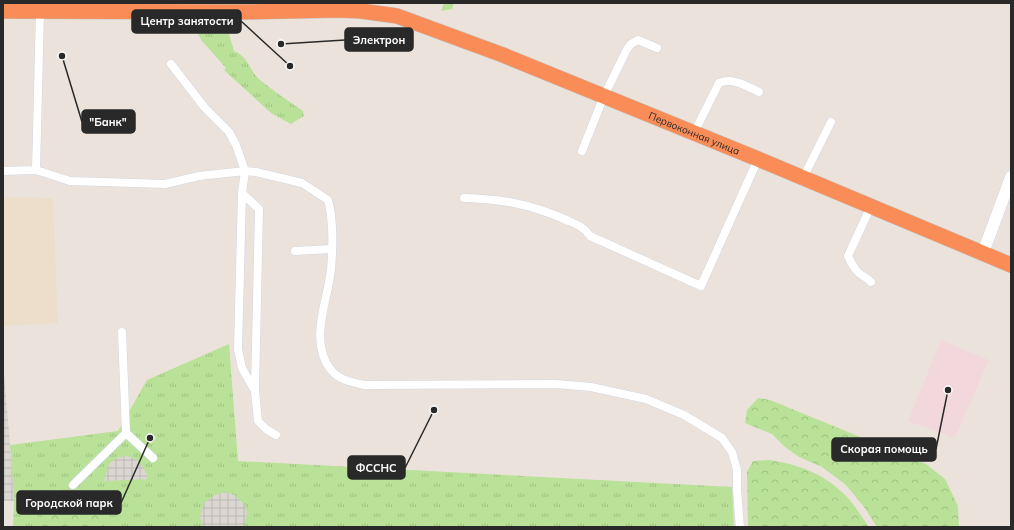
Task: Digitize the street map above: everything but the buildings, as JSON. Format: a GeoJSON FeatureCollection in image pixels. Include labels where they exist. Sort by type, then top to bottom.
{"type":"FeatureCollection","features":[{"type":"Feature","properties":{"kind":"highway","name":"Первоконная улица"},"geometry":{"type":"LineString","coordinates":[[3,11],[238,12],[339,10],[374,12],[415,22],[503,55],[604,96],[1011,265]]}},
{"type":"Feature","properties":{"kind":"main road"},"geometry":{"type":"LineString","coordinates":[[133,11],[153,3]]}},
{"type":"Feature","properties":{"kind":"main road"},"geometry":{"type":"LineString","coordinates":[[983,253],[1011,177]]}},
{"type":"Feature","properties":{"kind":"street"},"geometry":{"type":"LineString","coordinates":[[36,170],[40,11]]}},
{"type":"Feature","properties":{"kind":"street"},"geometry":{"type":"LineString","coordinates":[[582,151],[604,96],[631,44],[638,40],[646,42],[657,48]]}},
{"type":"Feature","properties":{"kind":"street"},"geometry":{"type":"LineString","coordinates":[[170,64],[205,108],[228,132],[236,145],[245,171],[242,193],[238,349],[242,368],[255,391]]}},
{"type":"Feature","properties":{"kind":"street"},"geometry":{"type":"LineString","coordinates":[[694,133],[719,83],[726,80],[738,82],[759,92]]}},
{"type":"Feature","properties":{"kind":"street"},"geometry":{"type":"LineString","coordinates":[[803,178],[832,122]]}},
{"type":"Feature","properties":{"kind":"street"},"geometry":{"type":"LineString","coordinates":[[464,198],[492,198],[538,208],[585,228],[590,236],[700,286],[758,159]]}},
{"type":"Feature","properties":{"kind":"street"},"geometry":{"type":"LineString","coordinates":[[3,171],[36,170],[70,181],[165,184],[199,176],[245,171],[256,172],[302,183],[328,200],[333,219],[331,270],[322,316],[320,342],[331,370],[342,379],[364,385],[556,384],[591,386],[646,399],[684,415],[722,438],[732,452],[737,470],[736,490],[740,527]]}},
{"type":"Feature","properties":{"kind":"street"},"geometry":{"type":"LineString","coordinates":[[242,193],[259,209],[255,391],[258,421],[266,429],[276,435]]}},
{"type":"Feature","properties":{"kind":"street"},"geometry":{"type":"LineString","coordinates":[[871,206],[848,256],[853,266],[859,273],[868,277],[871,282]]}},
{"type":"Feature","properties":{"kind":"street"},"geometry":{"type":"LineString","coordinates":[[295,250],[331,249]]}},
{"type":"Feature","properties":{"kind":"street"},"geometry":{"type":"LineString","coordinates":[[122,332],[126,433],[153,458]]}},
{"type":"Feature","properties":{"kind":"street"},"geometry":{"type":"LineString","coordinates":[[73,485],[126,433]]}},
{"type":"Feature","properties":{"kind":"shaded area"},"geometry":{"type":"Polygon","coordinates":[[[3,197],[53,198],[58,323],[3,326],[3,197]]]}},
{"type":"Feature","properties":{"kind":"shaded area"},"geometry":{"type":"Polygon","coordinates":[[[941,340],[989,360],[955,438],[908,421],[941,340]]]}},
{"type":"Feature","properties":{"kind":"shaded area"},"geometry":{"type":"Polygon","coordinates":[[[3,362],[10,445],[14,501],[3,501],[3,362]]]}},
{"type":"Feature","properties":{"kind":"shaded area"},"geometry":{"type":"Polygon","coordinates":[[[126,456],[134,458],[139,462],[145,470],[148,479],[104,481],[109,464],[117,458],[126,456]]]}},
{"type":"Feature","properties":{"kind":"shaded area"},"geometry":{"type":"Polygon","coordinates":[[[225,492],[234,495],[245,505],[247,513],[244,527],[203,527],[200,517],[204,503],[215,495],[225,492]]]}},
{"type":"Feature","properties":{"kind":"green space"},"geometry":{"type":"Polygon","coordinates":[[[444,3],[454,3],[452,9],[441,11],[444,3]]]}},
{"type":"Feature","properties":{"kind":"green space"},"geometry":{"type":"Polygon","coordinates":[[[194,27],[227,27],[234,51],[246,60],[260,80],[303,111],[304,116],[291,124],[271,113],[224,70],[226,68],[202,41],[194,27]]]}},
{"type":"Feature","properties":{"kind":"green space"},"geometry":{"type":"Polygon","coordinates":[[[229,344],[238,461],[732,487],[734,527],[13,527],[14,501],[10,445],[118,431],[147,380],[229,344]]]}},
{"type":"Feature","properties":{"kind":"green space"},"geometry":{"type":"Polygon","coordinates":[[[758,398],[770,400],[926,464],[945,479],[958,506],[959,527],[877,527],[864,507],[846,485],[822,467],[799,457],[785,447],[772,434],[745,423],[747,410],[758,398]]]}},
{"type":"Feature","properties":{"kind":"green space"},"geometry":{"type":"Polygon","coordinates":[[[769,460],[809,470],[827,480],[847,497],[869,527],[748,527],[747,472],[753,461],[769,460]]]}},
{"type":"Feature","properties":{"kind":"green space"},"geometry":{"type":"Polygon","coordinates":[[[50,490],[70,490],[105,520],[103,527],[42,527],[41,497],[43,494],[50,490]]]}},
{"type":"Feature","properties":{"kind":"place","name":"Электрон"},"geometry":{"type":"Point","coordinates":[281,44]}},
{"type":"Feature","properties":{"kind":"place","name":"\"Банк\""},"geometry":{"type":"Point","coordinates":[62,56]}},
{"type":"Feature","properties":{"kind":"place","name":"Центр занятости"},"geometry":{"type":"Point","coordinates":[290,66]}},
{"type":"Feature","properties":{"kind":"place","name":"Скорая помощь"},"geometry":{"type":"Point","coordinates":[948,390]}},
{"type":"Feature","properties":{"kind":"place","name":"ФССНС"},"geometry":{"type":"Point","coordinates":[434,410]}},
{"type":"Feature","properties":{"kind":"place","name":"Городской парк"},"geometry":{"type":"Point","coordinates":[150,438]}}]}
